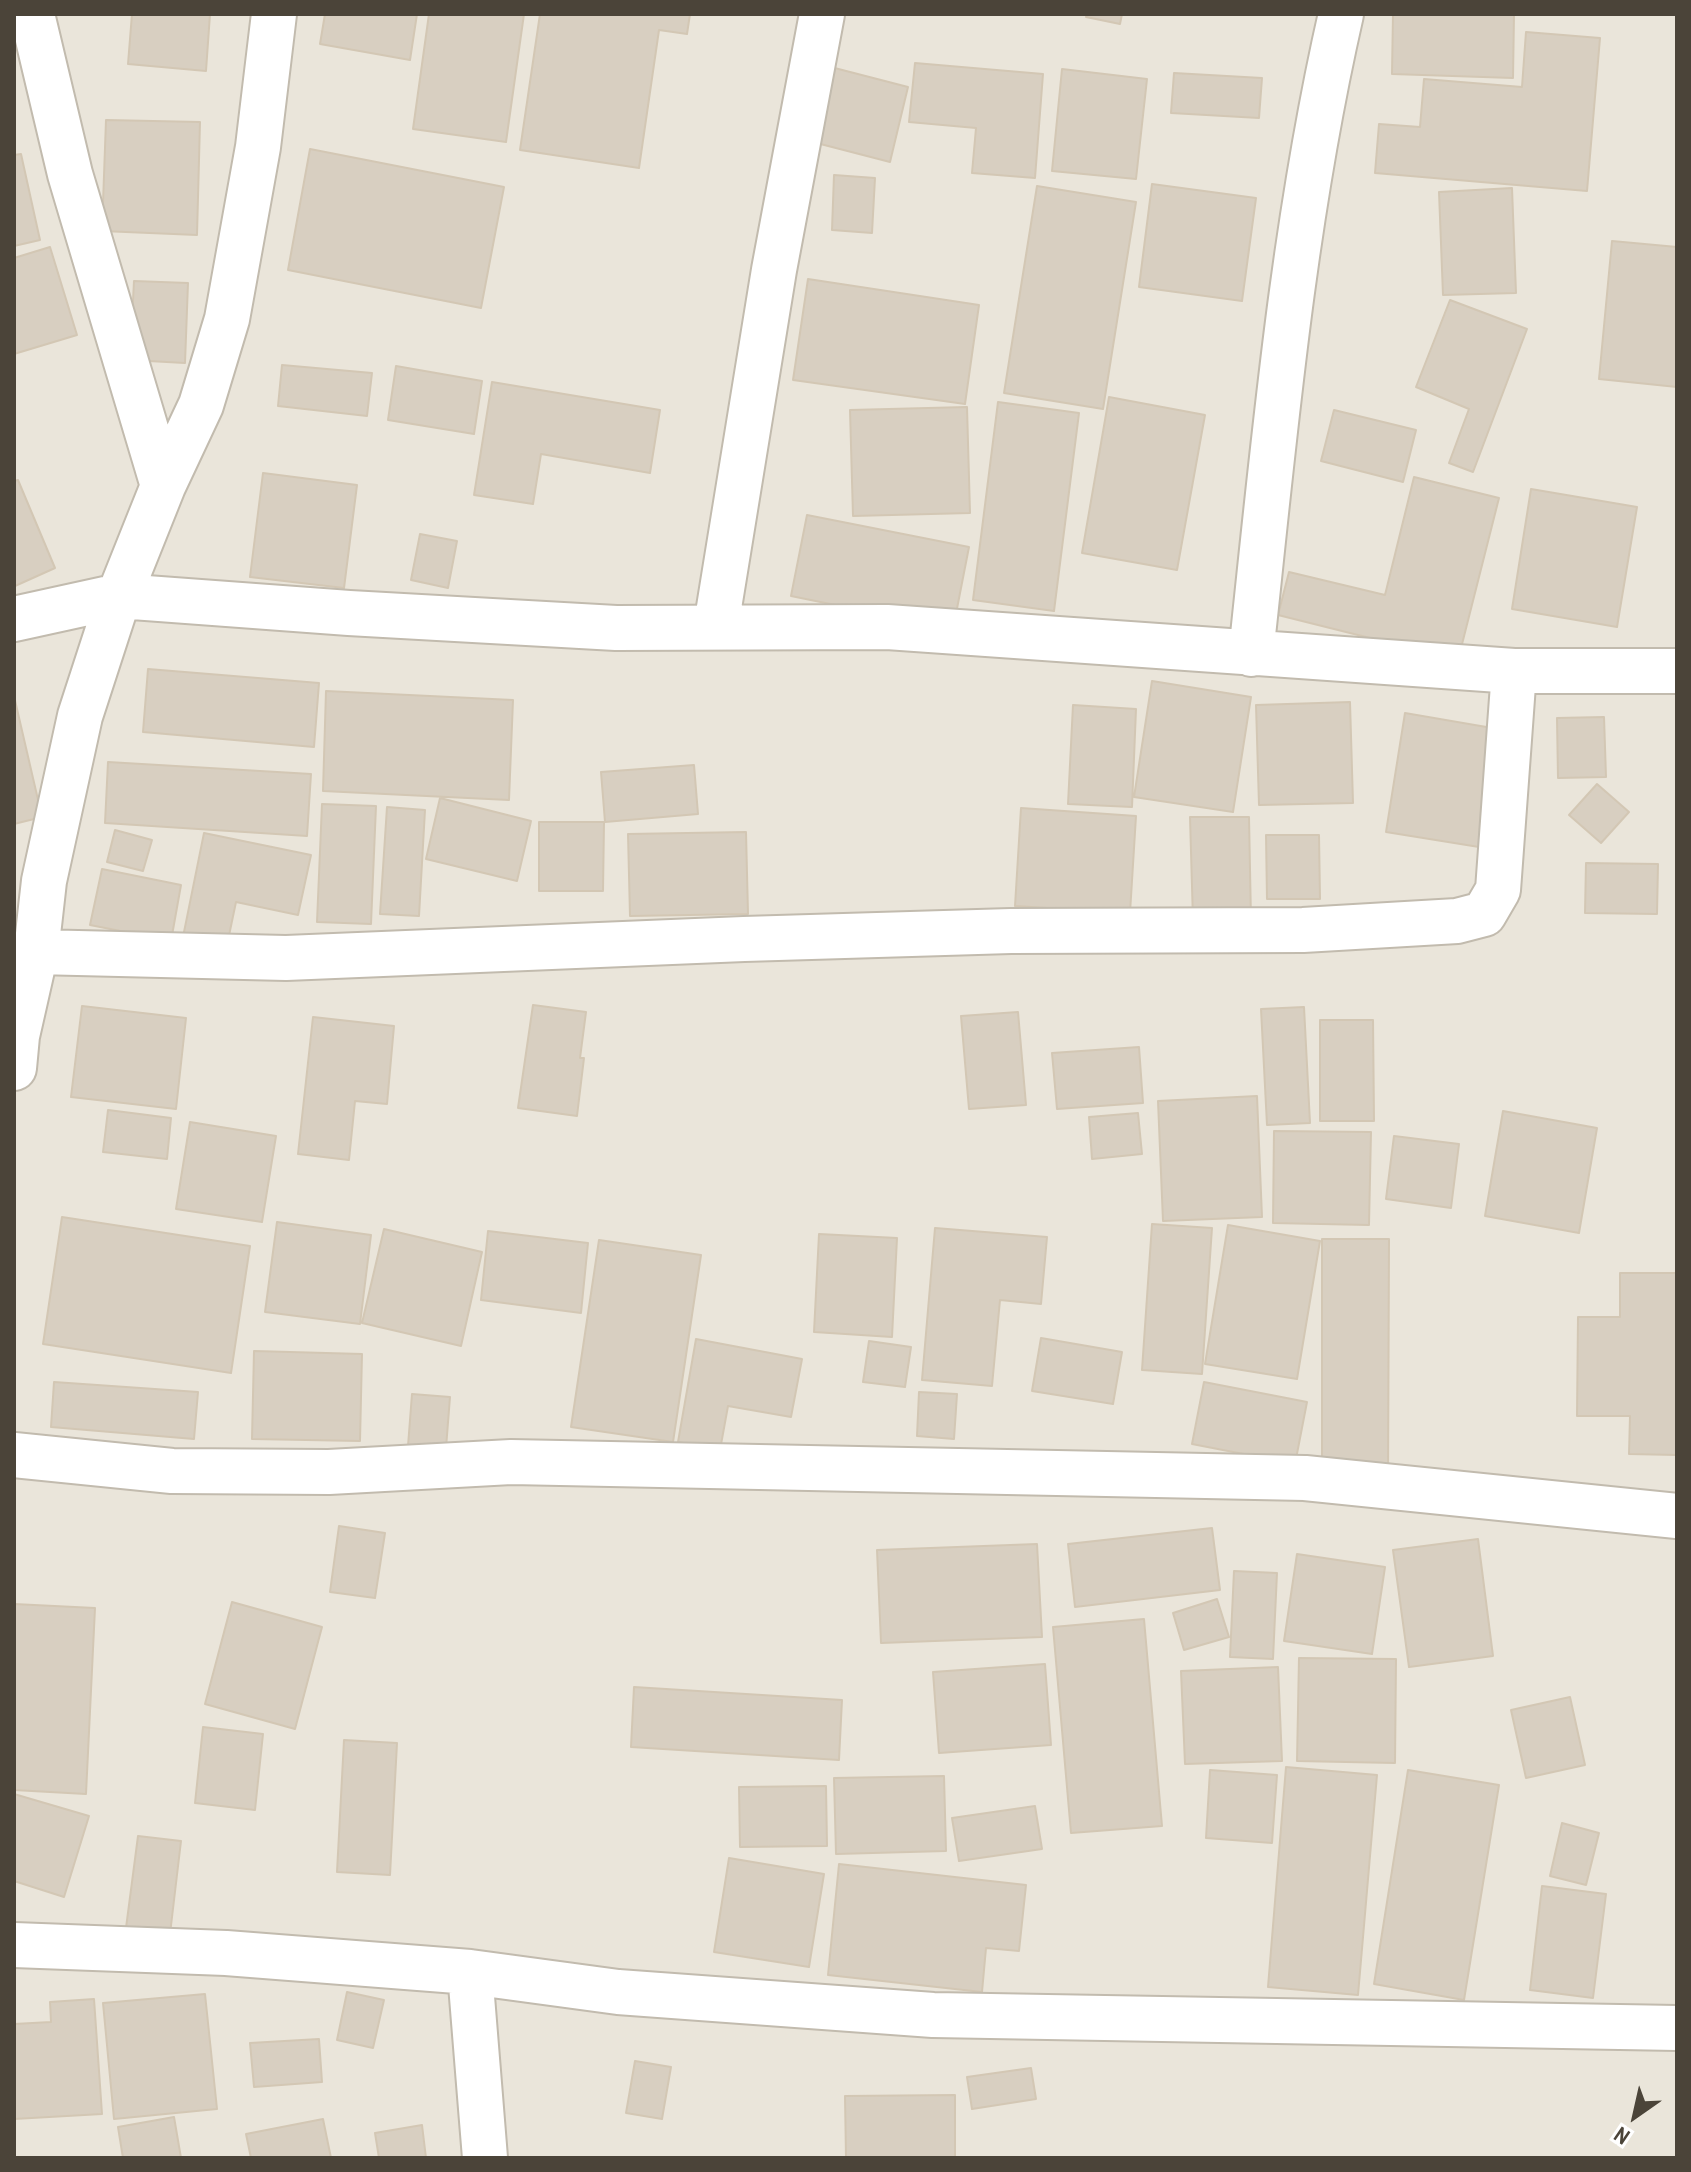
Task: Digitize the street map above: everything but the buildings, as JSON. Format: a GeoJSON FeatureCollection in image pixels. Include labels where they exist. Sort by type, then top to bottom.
{"type":"FeatureCollection","features":[{"type":"Feature","properties":{"kind":"street"},"geometry":{"type":"LineString","coordinates":[[32,14],[70,174],[163,486]]}},
{"type":"Feature","properties":{"kind":"street"},"geometry":{"type":"LineString","coordinates":[[14,1068],[17,1036],[36,952],[44,881],[80,716],[119,596],[163,486],[201,405],[227,319],[258,147],[274,14]]}},
{"type":"Feature","properties":{"kind":"street"},"geometry":{"type":"LineString","coordinates":[[716,626],[774,270],[822,14]]}},
{"type":"Feature","properties":{"kind":"street"},"geometry":{"type":"LineString","coordinates":[[1251,654],[1287,319],[1330,59],[1341,14]]}},
{"type":"Feature","properties":{"kind":"street"},"geometry":{"type":"LineString","coordinates":[[14,619],[119,596],[616,628],[887,627],[1514,671],[1677,671]]}},
{"type":"Feature","properties":{"kind":"street"},"geometry":{"type":"LineString","coordinates":[[36,952],[286,958],[744,939],[1011,931],[1303,930],[1457,921],[1484,914],[1498,890],[1514,671]]}},
{"type":"Feature","properties":{"kind":"street"},"geometry":{"type":"LineString","coordinates":[[14,1455],[172,1471],[329,1472],[511,1462],[1305,1478],[1677,1516]]}},
{"type":"Feature","properties":{"kind":"street"},"geometry":{"type":"LineString","coordinates":[[14,1945],[226,1953],[470,1972],[618,1992],[933,2015],[1677,2028]]}},
{"type":"Feature","properties":{"kind":"street"},"geometry":{"type":"LineString","coordinates":[[470,1972],[485,2158]]}},
{"type":"Feature","properties":{"kind":"shaded area"},"geometry":{"type":"Polygon","coordinates":[[[14,14],[1677,14],[1677,2158],[14,2158],[14,14]]]}}]}
